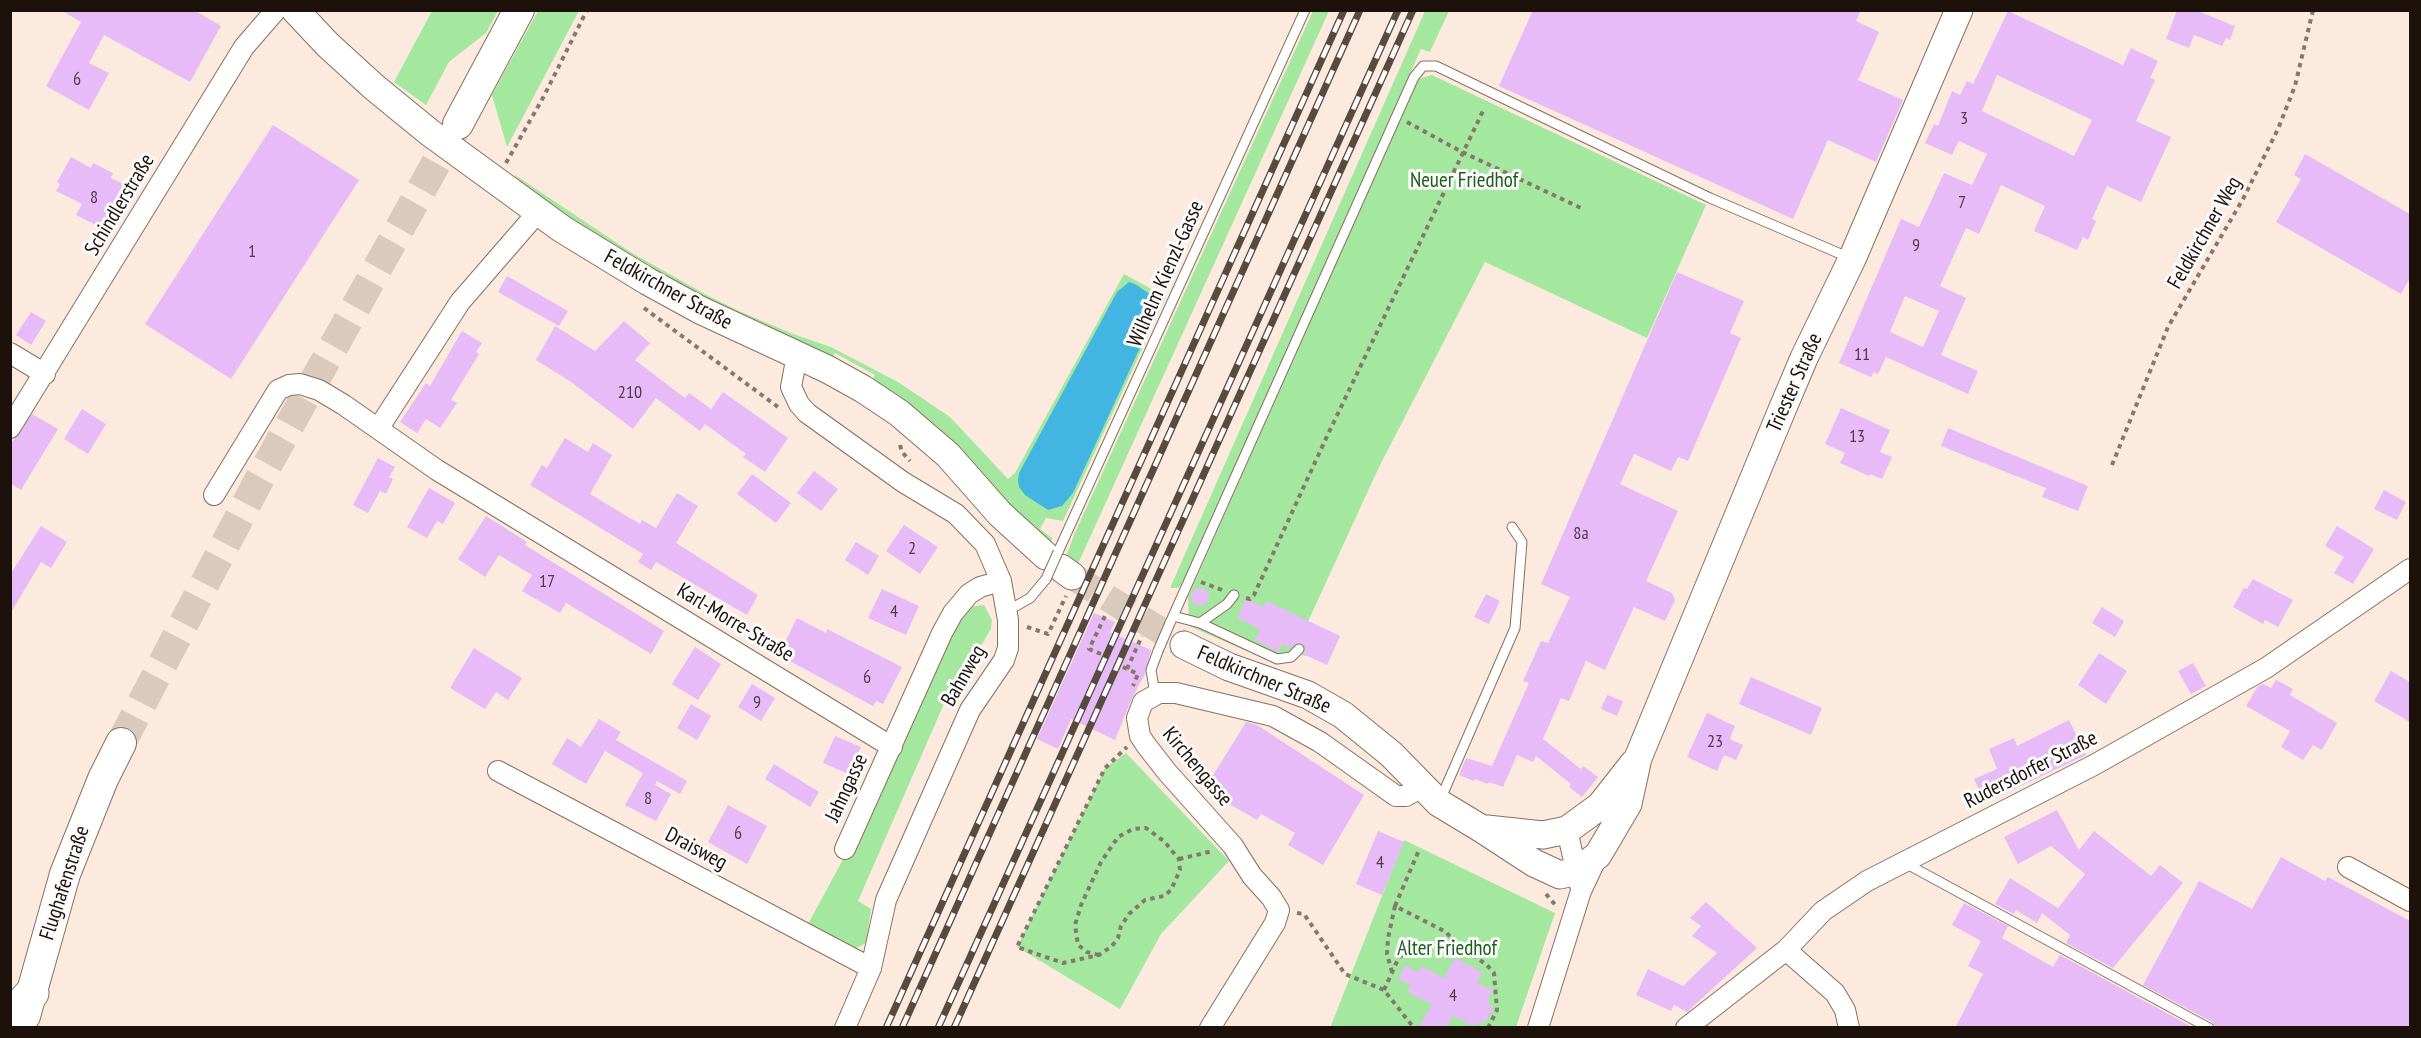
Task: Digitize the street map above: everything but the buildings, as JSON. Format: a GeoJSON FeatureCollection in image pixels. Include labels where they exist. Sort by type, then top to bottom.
{"type":"FeatureCollection","features":[{"type":"Feature","properties":{"kind":"highway"},"geometry":{"type":"LineString","coordinates":[[10,1017],[32,993]]}},
{"type":"Feature","properties":{"kind":"main road"},"geometry":{"type":"LineString","coordinates":[[458,124],[519,10]]}},
{"type":"Feature","properties":{"kind":"main road","name":"Flughafenstraße"},"geometry":{"type":"LineString","coordinates":[[22,1028],[64,874],[102,779],[122,743]]}},
{"type":"Feature","properties":{"kind":"street","name":"Schindlerstraße"},"geometry":{"type":"LineString","coordinates":[[10,428],[244,47],[276,10]]}},
{"type":"Feature","properties":{"kind":"street","name":"Feldkirchner Straße"},"geometry":{"type":"LineString","coordinates":[[295,10],[328,45],[374,87],[538,212],[647,281],[700,310],[797,355],[863,389],[915,426],[948,455],[1000,514],[1059,570]]}},
{"type":"Feature","properties":{"kind":"street","name":"Triester Straße"},"geometry":{"type":"LineString","coordinates":[[1638,758],[1804,358],[1852,260],[1959,10]]}},
{"type":"Feature","properties":{"kind":"street"},"geometry":{"type":"LineString","coordinates":[[378,429],[460,302],[538,212]]}},
{"type":"Feature","properties":{"kind":"street"},"geometry":{"type":"LineString","coordinates":[[10,353],[45,374]]}},
{"type":"Feature","properties":{"kind":"street","name":"Bahnweg"},"geometry":{"type":"LineString","coordinates":[[797,355],[791,387],[799,404],[820,424],[903,482],[956,514],[986,544],[1000,581],[1009,635],[1004,660],[969,710],[886,900],[871,968],[845,1028]]}},
{"type":"Feature","properties":{"kind":"street","name":"Karl-Morre-Straße"},"geometry":{"type":"LineString","coordinates":[[214,495],[278,390],[289,385],[300,384],[319,390],[437,470],[892,747]]}},
{"type":"Feature","properties":{"kind":"street","name":"Rudersdorfer Straße"},"geometry":{"type":"LineString","coordinates":[[1686,1028],[1786,950],[1823,911],[1867,880],[2094,765],[2266,668],[2410,569]]}},
{"type":"Feature","properties":{"kind":"street"},"geometry":{"type":"LineString","coordinates":[[892,747],[953,613],[969,594],[980,587],[1000,581]]}},
{"type":"Feature","properties":{"kind":"street","name":"Feldkirchner Straße"},"geometry":{"type":"LineString","coordinates":[[1171,634],[1229,667],[1289,687],[1328,705],[1375,739],[1430,795],[1534,863],[1579,881]]}},
{"type":"Feature","properties":{"kind":"street","name":"Kirchengasse"},"geometry":{"type":"LineString","coordinates":[[1279,910],[1271,897],[1252,876],[1233,846],[1167,772],[1140,736],[1137,718],[1143,702],[1155,694],[1176,693],[1273,716],[1320,742],[1396,796],[1430,795]]}},
{"type":"Feature","properties":{"kind":"street","name":"Jahngasse"},"geometry":{"type":"LineString","coordinates":[[845,849],[892,747]]}},
{"type":"Feature","properties":{"kind":"street"},"geometry":{"type":"LineString","coordinates":[[1482,829],[1543,835],[1567,830],[1600,806],[1638,758]]}},
{"type":"Feature","properties":{"kind":"street"},"geometry":{"type":"LineString","coordinates":[[1538,1028],[1579,881],[1598,855],[1628,804],[1638,758]]}},
{"type":"Feature","properties":{"kind":"street","name":"Draisweg"},"geometry":{"type":"LineString","coordinates":[[498,771],[871,968]]}},
{"type":"Feature","properties":{"kind":"street"},"geometry":{"type":"LineString","coordinates":[[1567,830],[1579,881]]}},
{"type":"Feature","properties":{"kind":"street"},"geometry":{"type":"LineString","coordinates":[[2348,867],[2410,901]]}},
{"type":"Feature","properties":{"kind":"street"},"geometry":{"type":"LineString","coordinates":[[1210,1028],[1275,923],[1279,910]]}},
{"type":"Feature","properties":{"kind":"street"},"geometry":{"type":"LineString","coordinates":[[1786,950],[1835,993],[1845,1010],[1849,1028]]}},
{"type":"Feature","properties":{"kind":"lane","name":"Wilhelm Kienzl-Gasse"},"geometry":{"type":"LineString","coordinates":[[1006,608],[1016,606],[1030,598],[1059,570],[1305,10]]}},
{"type":"Feature","properties":{"kind":"lane"},"geometry":{"type":"LineString","coordinates":[[1155,694],[1151,669],[1171,634],[1191,577],[1418,71],[1429,65],[1436,66],[1710,198],[1852,260]]}},
{"type":"Feature","properties":{"kind":"lane"},"geometry":{"type":"LineString","coordinates":[[1430,795],[1515,628],[1522,542],[1512,527]]}},
{"type":"Feature","properties":{"kind":"lane"},"geometry":{"type":"LineString","coordinates":[[1171,634],[1200,623],[1227,604],[1234,595]]}},
{"type":"Feature","properties":{"kind":"lane"},"geometry":{"type":"LineString","coordinates":[[1200,623],[1277,659],[1291,657],[1299,649]]}},
{"type":"Feature","properties":{"kind":"lane"},"geometry":{"type":"LineString","coordinates":[[1903,862],[2209,1028]]}},
{"type":"Feature","properties":{"kind":"path"},"geometry":{"type":"LineString","coordinates":[[496,182],[544,96],[587,10]]}},
{"type":"Feature","properties":{"kind":"path","name":"Feldkirchner Weg"},"geometry":{"type":"LineString","coordinates":[[2112,465],[2168,327],[2243,199],[2278,129],[2295,86],[2313,10]]}},
{"type":"Feature","properties":{"kind":"path"},"geometry":{"type":"LineString","coordinates":[[1191,577],[1234,595],[1250,599],[1254,595],[1483,111]]}},
{"type":"Feature","properties":{"kind":"path"},"geometry":{"type":"LineString","coordinates":[[1396,117],[1462,152],[1581,208]]}},
{"type":"Feature","properties":{"kind":"path"},"geometry":{"type":"LineString","coordinates":[[1048,634],[1059,570]]}},
{"type":"Feature","properties":{"kind":"path"},"geometry":{"type":"LineString","coordinates":[[1101,654],[1089,649],[1106,614]]}},
{"type":"Feature","properties":{"kind":"path"},"geometry":{"type":"LineString","coordinates":[[1127,669],[1142,636]]}},
{"type":"Feature","properties":{"kind":"path"},"geometry":{"type":"LineString","coordinates":[[1099,955],[1087,952],[1078,945],[1075,925],[1081,905],[1101,862],[1118,837],[1133,829],[1146,828],[1165,842],[1179,859],[1180,870],[1171,890],[1164,896],[1154,897],[1137,906],[1121,926],[1116,942],[1099,955],[1063,963],[1017,947],[1105,768],[1140,736]]}},
{"type":"Feature","properties":{"kind":"path"},"geometry":{"type":"LineString","coordinates":[[1179,859],[1233,846]]}},
{"type":"Feature","properties":{"kind":"path"},"geometry":{"type":"LineString","coordinates":[[1392,972],[1388,954],[1388,938],[1395,906],[1419,850]]}},
{"type":"Feature","properties":{"kind":"path"},"geometry":{"type":"LineString","coordinates":[[1395,906],[1446,932],[1453,941],[1487,965],[1494,973],[1497,1010],[1488,1028]]}},
{"type":"Feature","properties":{"kind":"path"},"geometry":{"type":"LineString","coordinates":[[1279,910],[1304,914],[1345,974],[1384,990],[1414,1028]]}},
{"type":"Feature","properties":{"kind":"path"},"geometry":{"type":"LineString","coordinates":[[1384,990],[1399,957],[1418,948],[1453,941]]}},
{"type":"Feature","properties":{"kind":"green space"},"geometry":{"type":"Polygon","coordinates":[[[432,11],[498,11],[486,33],[449,62],[426,105],[394,82],[432,11]]]}},
{"type":"Feature","properties":{"kind":"green space"},"geometry":{"type":"Polygon","coordinates":[[[538,11],[579,11],[507,147],[492,95],[538,11]]]}},
{"type":"Feature","properties":{"kind":"green space"},"geometry":{"type":"Polygon","coordinates":[[[1313,11],[1329,11],[1077,566],[1066,557],[1074,535],[1313,11]]]}},
{"type":"Feature","properties":{"kind":"green space"},"geometry":{"type":"Polygon","coordinates":[[[1425,11],[1449,11],[1430,52],[1421,49],[1184,582],[1178,588],[1170,588],[1425,11]]]}},
{"type":"Feature","properties":{"kind":"green space","name":"Neuer Friedhof"},"geometry":{"type":"Polygon","coordinates":[[[1432,75],[1706,205],[1647,338],[1485,262],[1379,467],[1300,639],[1313,646],[1308,656],[1283,652],[1277,664],[1189,626],[1188,597],[1418,79],[1432,75]]]}},
{"type":"Feature","properties":{"kind":"green space"},"geometry":{"type":"Polygon","coordinates":[[[515,175],[632,253],[705,294],[793,334],[831,347],[898,382],[950,417],[1008,479],[1015,473],[1124,274],[1166,297],[1063,521],[1046,518],[1040,529],[1052,538],[1051,546],[871,382],[875,375],[835,353],[831,360],[680,287],[547,206],[518,182],[515,175]]]}},
{"type":"Feature","properties":{"kind":"green space"},"geometry":{"type":"Polygon","coordinates":[[[984,605],[992,620],[991,629],[962,677],[957,674],[858,901],[871,909],[866,943],[856,948],[837,943],[808,924],[898,751],[956,621],[967,607],[984,605]]]}},
{"type":"Feature","properties":{"kind":"green space"},"geometry":{"type":"Polygon","coordinates":[[[1126,753],[1229,861],[1161,934],[1120,1009],[1017,947],[1105,768],[1126,753]]]}},
{"type":"Feature","properties":{"kind":"green space","name":"Alter Friedhof"},"geometry":{"type":"Polygon","coordinates":[[[1404,840],[1555,913],[1516,1027],[1330,1028],[1404,840]]]}},
{"type":"Feature","properties":{"kind":"water"},"geometry":{"type":"Polygon","coordinates":[[[1129,282],[1154,297],[1157,302],[1156,313],[1073,493],[1062,506],[1048,510],[1025,495],[1019,487],[1019,473],[1117,292],[1129,282]]]}},
{"type":"Feature","properties":{"kind":"tunnel"},"geometry":{"type":"LineString","coordinates":[[121,743],[260,478],[458,124]]}},
{"type":"Feature","properties":{"kind":"tunnel"},"geometry":{"type":"LineString","coordinates":[[1072,576],[1184,645]]}},
{"type":"Feature","properties":{"kind":"railway"},"geometry":{"type":"LineString","coordinates":[[886,1028],[1344,10]]}},
{"type":"Feature","properties":{"kind":"railway"},"geometry":{"type":"LineString","coordinates":[[902,1028],[1360,10]]}},
{"type":"Feature","properties":{"kind":"railway"},"geometry":{"type":"LineString","coordinates":[[938,1028],[1398,10]]}},
{"type":"Feature","properties":{"kind":"railway"},"geometry":{"type":"LineString","coordinates":[[954,1028],[1413,10]]}}]}
